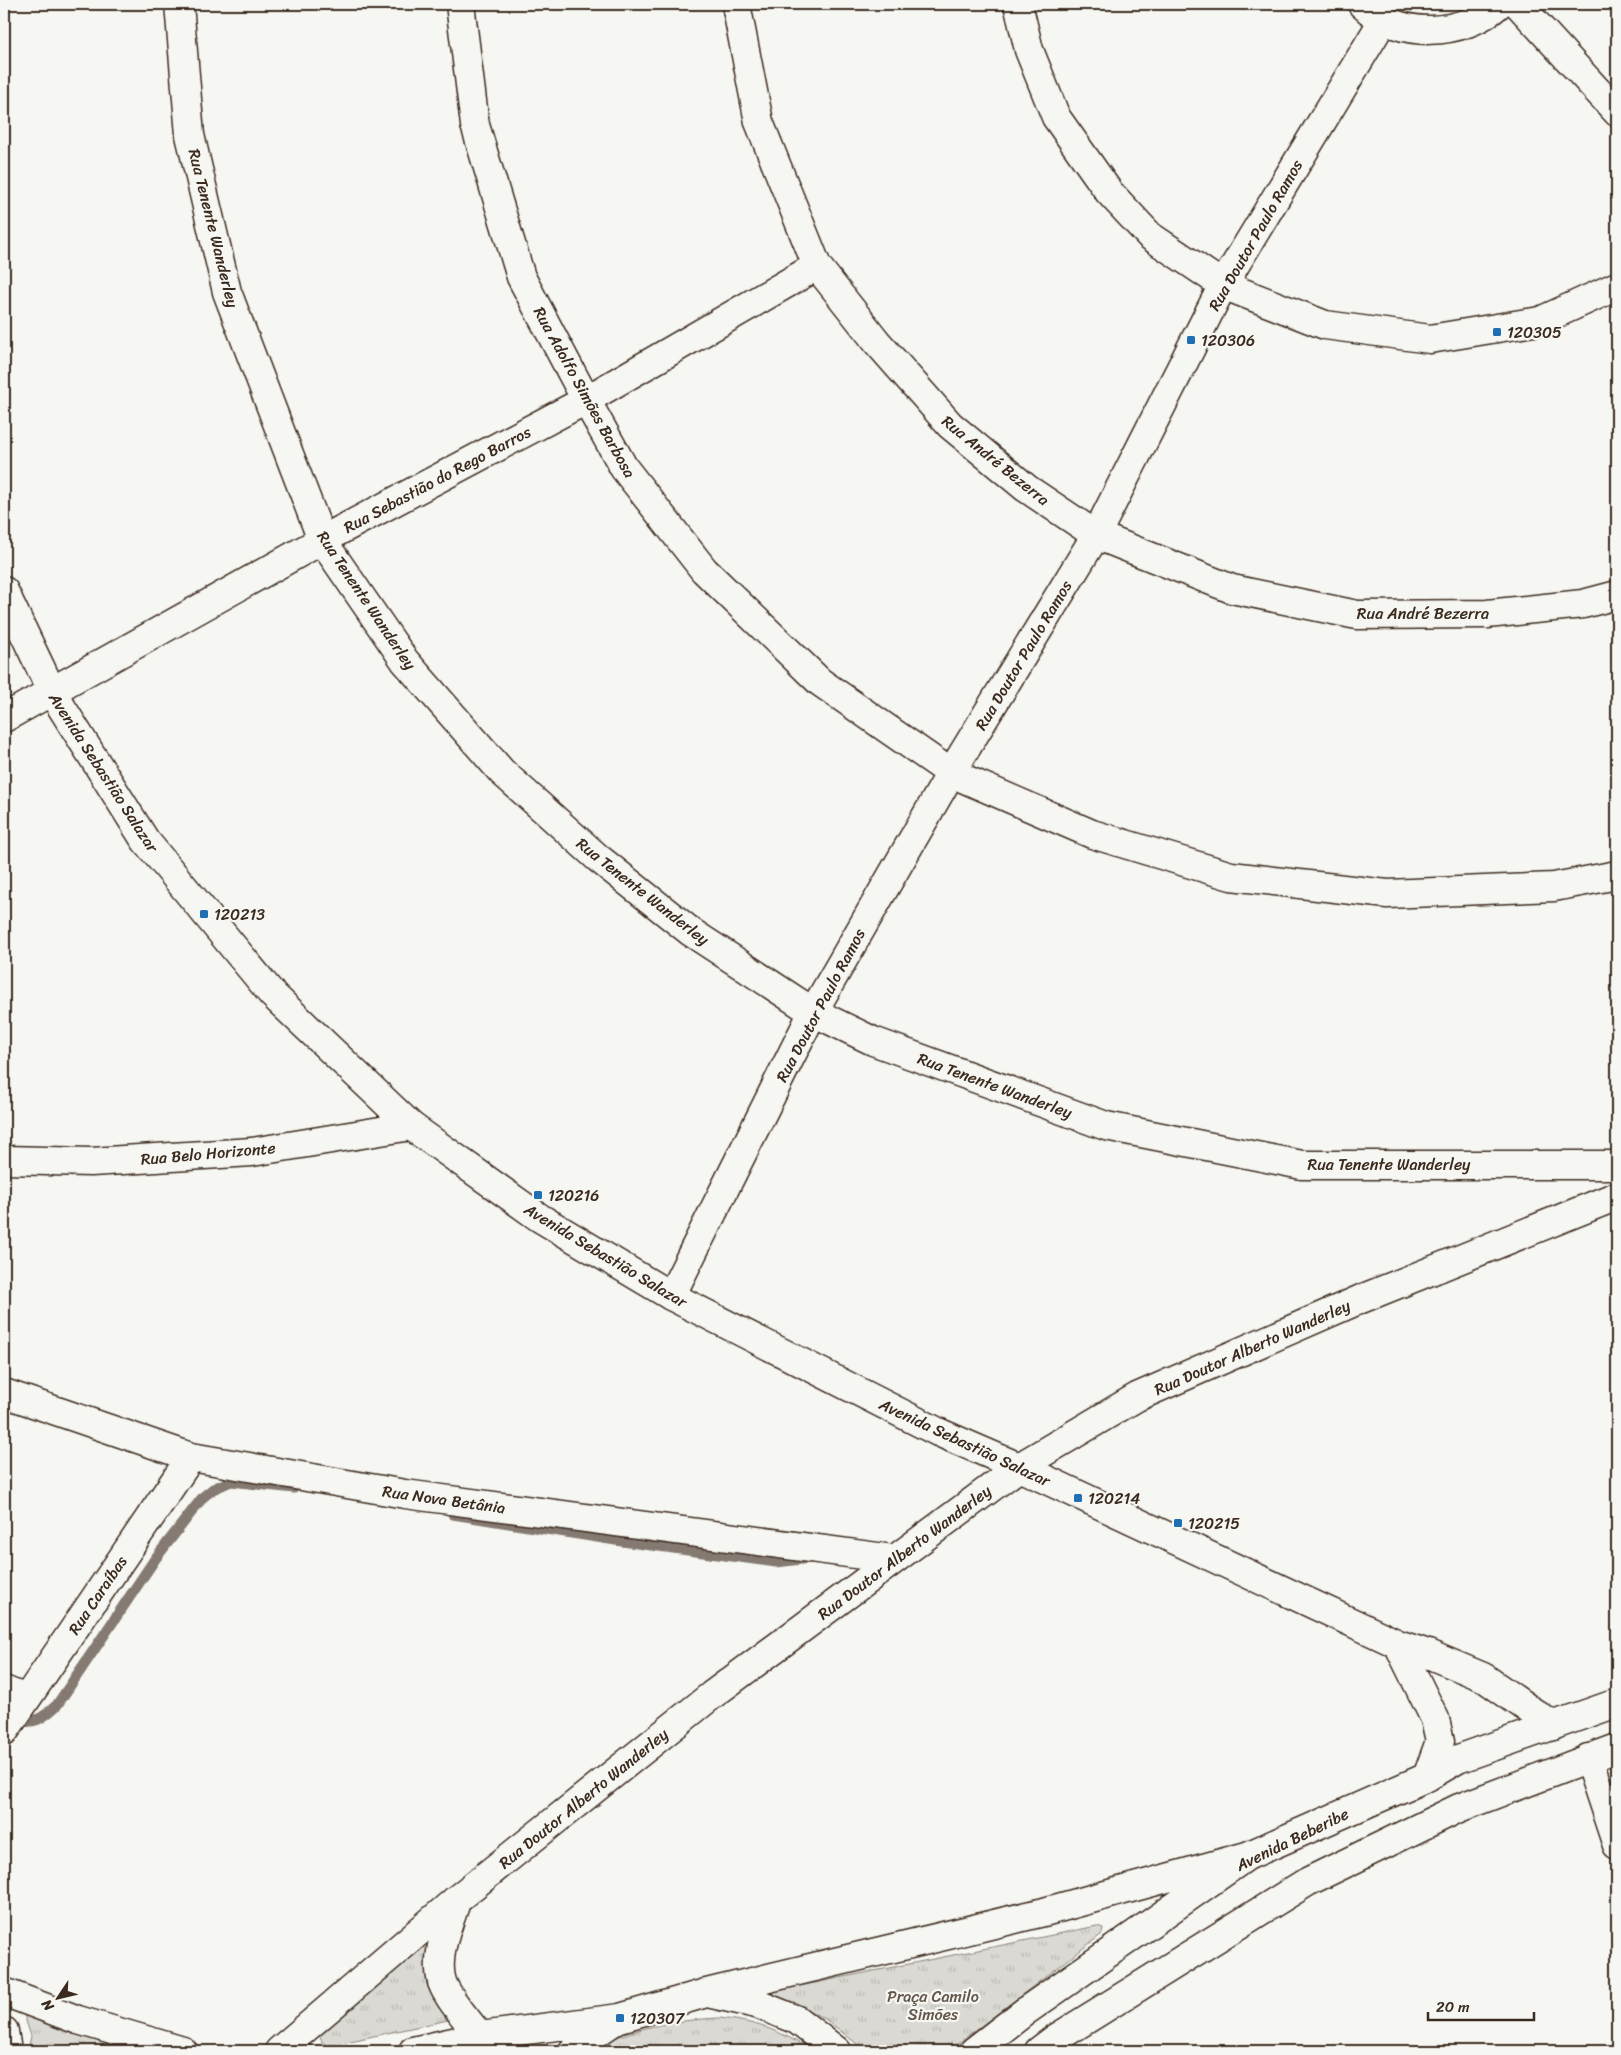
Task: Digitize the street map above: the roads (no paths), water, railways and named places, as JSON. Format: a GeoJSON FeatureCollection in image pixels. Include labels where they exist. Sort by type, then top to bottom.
{"type":"FeatureCollection","features":[{"type":"Feature","properties":{"kind":"street","name":"Rua Tenente Wanderley"},"geometry":{"type":"LineString","coordinates":[[179,4],[190,135],[227,292],[322,540],[405,661],[502,772],[598,858],[691,932],[813,1012],[872,1041],[1106,1126],[1302,1165],[1617,1165]]}},
{"type":"Feature","properties":{"kind":"street","name":"Rua Adolfo Simões Barbosa"},"geometry":{"type":"LineString","coordinates":[[460,4],[475,125],[521,277],[586,400],[624,468],[704,570],[820,682],[951,773],[1092,834],[1231,876],[1387,894],[1554,887],[1617,875]]}},
{"type":"Feature","properties":{"kind":"street","name":"Rua André Bezerra"},"geometry":{"type":"LineString","coordinates":[[736,4],[759,122],[817,266],[877,342],[950,425],[1026,488],[1096,535],[1232,589],[1357,615],[1487,614],[1583,604],[1617,596]]}},
{"type":"Feature","properties":{"kind":"street"},"geometry":{"type":"LineString","coordinates":[[1018,4],[1029,50],[1056,117],[1109,192],[1150,236],[1224,285],[1325,325],[1430,339],[1540,321],[1617,286]]}},
{"type":"Feature","properties":{"kind":"street"},"geometry":{"type":"LineString","coordinates":[[1373,11],[1413,28],[1428,30],[1451,28],[1473,22],[1499,4]]}},
{"type":"Feature","properties":{"kind":"street"},"geometry":{"type":"LineString","coordinates":[[1518,4],[1617,112]]}},
{"type":"Feature","properties":{"kind":"street","name":"Rua Doutor Paulo Ramos"},"geometry":{"type":"LineString","coordinates":[[671,1296],[813,1012],[951,773],[1096,535],[1224,285],[1373,11]]}},
{"type":"Feature","properties":{"kind":"street","name":"Rua Sebastião do Rego Barros"},"geometry":{"type":"LineString","coordinates":[[4,718],[322,540],[586,400],[817,266]]}},
{"type":"Feature","properties":{"kind":"street","name":"Avenida Sebastião Salazar"},"geometry":{"type":"LineString","coordinates":[[4,591],[52,692],[145,840],[272,994],[410,1126],[540,1218],[671,1296],[938,1432],[1019,1467],[1398,1644],[1428,1654],[1483,1677],[1552,1726]]}},
{"type":"Feature","properties":{"kind":"street","name":"Rua Belo Horizonte"},"geometry":{"type":"LineString","coordinates":[[4,1160],[91,1162],[252,1152],[410,1126]]}},
{"type":"Feature","properties":{"kind":"street","name":"Rua Doutor Alberto Wanderley"},"geometry":{"type":"LineString","coordinates":[[279,2051],[457,1899],[712,1695],[1019,1467],[1137,1397],[1361,1299],[1617,1196]]}},
{"type":"Feature","properties":{"kind":"street","name":"Rua Nova Betânia"},"geometry":{"type":"LineString","coordinates":[[4,1393],[190,1457],[405,1494],[893,1559]]}},
{"type":"Feature","properties":{"kind":"street","name":"Rua Caraíbas"},"geometry":{"type":"LineString","coordinates":[[4,1732],[18,1697],[190,1457]]}},
{"type":"Feature","properties":{"kind":"street"},"geometry":{"type":"LineString","coordinates":[[1398,1644],[1435,1719],[1440,1742],[1427,1777]]}},
{"type":"Feature","properties":{"kind":"street","name":"Avenida Beberibe"},"geometry":{"type":"LineString","coordinates":[[974,2051],[1027,2010],[1247,1856],[1427,1777],[1458,1759],[1617,1703]]}},
{"type":"Feature","properties":{"kind":"street"},"geometry":{"type":"LineString","coordinates":[[1039,2051],[1055,2039],[1306,1882],[1459,1808],[1617,1748]]}},
{"type":"Feature","properties":{"kind":"street"},"geometry":{"type":"LineString","coordinates":[[1588,1758],[1617,1844]]}},
{"type":"Feature","properties":{"kind":"street"},"geometry":{"type":"LineString","coordinates":[[413,2051],[480,2036],[620,2018],[706,1993],[1044,1912],[1247,1856]]}},
{"type":"Feature","properties":{"kind":"street"},"geometry":{"type":"LineString","coordinates":[[457,1899],[443,1942],[440,1969],[443,1983],[449,1994],[480,2036]]}},
{"type":"Feature","properties":{"kind":"street"},"geometry":{"type":"LineString","coordinates":[[4,1992],[78,2020],[184,2051]]}},
{"type":"Feature","properties":{"kind":"street"},"geometry":{"type":"LineString","coordinates":[[706,1993],[757,2004],[797,2020],[838,2051]]}},
{"type":"Feature","properties":{"kind":"street"},"geometry":{"type":"LineString","coordinates":[[573,2051],[578,2045],[620,2018]]}},
{"type":"Feature","properties":{"kind":"street"},"geometry":{"type":"LineString","coordinates":[[4,2031],[7,2051]]}},
{"type":"Feature","properties":{"kind":"waterway"},"geometry":{"type":"LineString","coordinates":[[14,1719],[27,1722],[38,1720],[57,1705],[155,1559],[203,1497],[213,1489],[231,1481],[294,1488]]}},
{"type":"Feature","properties":{"kind":"waterway"},"geometry":{"type":"LineString","coordinates":[[453,1514],[622,1541],[776,1562],[810,1558]]}},
{"type":"Feature","properties":{"kind":"place","name":"120305"},"geometry":{"type":"Point","coordinates":[1497,332]}},
{"type":"Feature","properties":{"kind":"place","name":"120306"},"geometry":{"type":"Point","coordinates":[1191,340]}},
{"type":"Feature","properties":{"kind":"place","name":"120213"},"geometry":{"type":"Point","coordinates":[204,914]}},
{"type":"Feature","properties":{"kind":"place","name":"120216"},"geometry":{"type":"Point","coordinates":[538,1195]}},
{"type":"Feature","properties":{"kind":"place","name":"120214"},"geometry":{"type":"Point","coordinates":[1078,1498]}},
{"type":"Feature","properties":{"kind":"place","name":"120215"},"geometry":{"type":"Point","coordinates":[1178,1523]}},
{"type":"Feature","properties":{"kind":"place","name":"120307"},"geometry":{"type":"Point","coordinates":[620,2018]}},
{"type":"Feature","properties":{"kind":"park label","name":"Praça Camilo Simões"},"geometry":{"type":"Point","coordinates":[933,2005]}}]}
